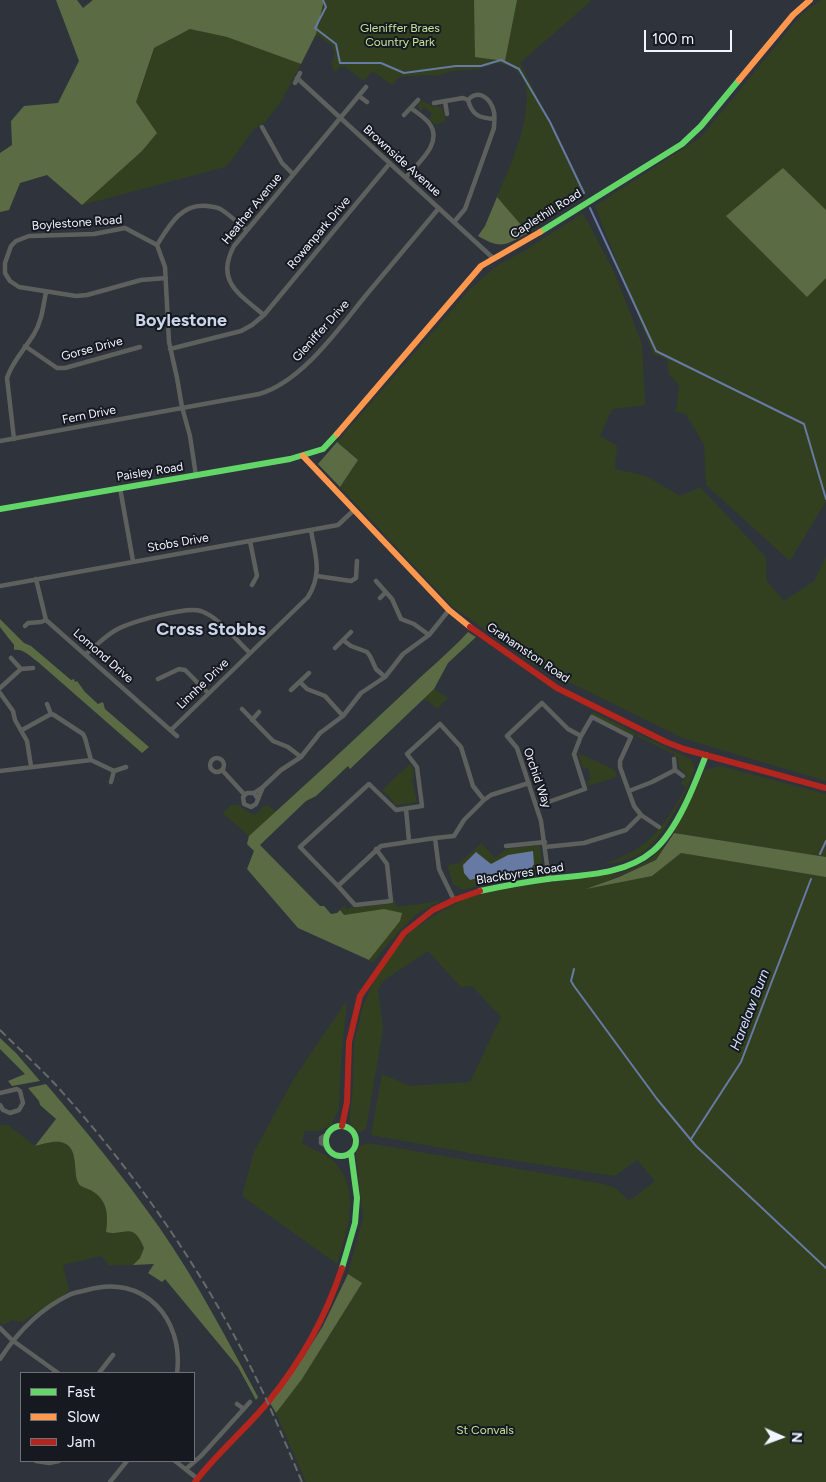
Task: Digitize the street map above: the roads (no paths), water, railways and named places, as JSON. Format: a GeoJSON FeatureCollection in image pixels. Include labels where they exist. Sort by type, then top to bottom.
{"type":"FeatureCollection","features":[{"type":"Feature","properties":{"kind":"main road","name":"Caplethill Road"},"geometry":{"type":"LineString","coordinates":[[303,456],[323,449],[330,442],[481,266],[519,245],[682,144],[701,126],[793,15],[810,0]]}},
{"type":"Feature","properties":{"kind":"main road","name":"Paisley Road"},"geometry":{"type":"LineString","coordinates":[[0,509],[303,456]]}},
{"type":"Feature","properties":{"kind":"main road","name":"Grahamston Road"},"geometry":{"type":"LineString","coordinates":[[303,456],[449,610],[538,676],[557,688],[666,742],[826,788]]}},
{"type":"Feature","properties":{"kind":"main road","name":"Blackbyres Road"},"geometry":{"type":"LineString","coordinates":[[342,1126],[347,1102],[349,1042],[360,996],[404,933],[433,910],[454,900],[491,888],[617,870],[639,861],[654,851],[672,829],[696,781],[706,755]]}},
{"type":"Feature","properties":{"kind":"main road"},"geometry":{"type":"LineString","coordinates":[[196,1480],[266,1404],[298,1360],[321,1320],[336,1286],[354,1230],[357,1198],[351,1153],[356,1144],[355,1134],[347,1127],[342,1126],[333,1129],[328,1134],[327,1146],[333,1154],[342,1156],[351,1153]]}},
{"type":"Feature","properties":{"kind":"street","name":"Brownside Avenue"},"geometry":{"type":"LineString","coordinates":[[300,72],[296,81],[406,177],[493,258]]}},
{"type":"Feature","properties":{"kind":"street","name":"Heather Avenue"},"geometry":{"type":"LineString","coordinates":[[264,315],[233,289],[226,264],[229,255],[247,230],[366,87]]}},
{"type":"Feature","properties":{"kind":"street"},"geometry":{"type":"LineString","coordinates":[[454,222],[465,209],[494,128],[493,109],[486,98],[476,94],[468,100]]}},
{"type":"Feature","properties":{"kind":"street"},"geometry":{"type":"LineString","coordinates":[[359,96],[367,102]]}},
{"type":"Feature","properties":{"kind":"street"},"geometry":{"type":"LineString","coordinates":[[434,103],[463,98],[468,100]]}},
{"type":"Feature","properties":{"kind":"street"},"geometry":{"type":"LineString","coordinates":[[404,116],[418,100]]}},
{"type":"Feature","properties":{"kind":"street"},"geometry":{"type":"LineString","coordinates":[[468,100],[471,110],[475,114],[484,119],[494,119]]}},
{"type":"Feature","properties":{"kind":"street"},"geometry":{"type":"LineString","coordinates":[[445,101],[447,114]]}},
{"type":"Feature","properties":{"kind":"street"},"geometry":{"type":"LineString","coordinates":[[406,177],[431,148],[434,141],[429,123],[411,108]]}},
{"type":"Feature","properties":{"kind":"street"},"geometry":{"type":"LineString","coordinates":[[262,127],[282,163],[293,174]]}},
{"type":"Feature","properties":{"kind":"street"},"geometry":{"type":"LineString","coordinates":[[265,132],[271,128]]}},
{"type":"Feature","properties":{"kind":"street","name":"Rowanpark Drive"},"geometry":{"type":"LineString","coordinates":[[170,349],[241,331],[264,315],[390,163]]}},
{"type":"Feature","properties":{"kind":"street"},"geometry":{"type":"LineString","coordinates":[[196,476],[190,436],[170,349],[166,319],[166,278],[162,257],[157,245],[173,221],[183,211],[203,206],[221,210],[247,230]]}},
{"type":"Feature","properties":{"kind":"street","name":"Gleniffer Drive"},"geometry":{"type":"LineString","coordinates":[[182,407],[270,391],[294,376],[325,345],[439,208]]}},
{"type":"Feature","properties":{"kind":"street","name":"Boylestone Road"},"geometry":{"type":"LineString","coordinates":[[157,245],[125,228],[94,234],[29,236],[22,238],[11,246],[5,263],[5,272],[10,281],[19,287],[76,296],[87,295],[142,280],[166,278]]}},
{"type":"Feature","properties":{"kind":"street"},"geometry":{"type":"LineString","coordinates":[[14,439],[7,378],[9,370],[41,319],[46,292]]}},
{"type":"Feature","properties":{"kind":"street","name":"Gorse Drive"},"geometry":{"type":"LineString","coordinates":[[25,346],[56,368],[65,368],[140,347]]}},
{"type":"Feature","properties":{"kind":"street","name":"Fern Drive"},"geometry":{"type":"LineString","coordinates":[[0,442],[182,407]]}},
{"type":"Feature","properties":{"kind":"street"},"geometry":{"type":"LineString","coordinates":[[120,488],[133,561]]}},
{"type":"Feature","properties":{"kind":"street","name":"Stobs Drive"},"geometry":{"type":"LineString","coordinates":[[0,586],[338,525],[354,510]]}},
{"type":"Feature","properties":{"kind":"street","name":"Linnhe Drive"},"geometry":{"type":"LineString","coordinates":[[171,730],[308,597],[317,576],[318,568],[311,530]]}},
{"type":"Feature","properties":{"kind":"street"},"geometry":{"type":"LineString","coordinates":[[250,541],[257,576],[252,585]]}},
{"type":"Feature","properties":{"kind":"street"},"geometry":{"type":"LineString","coordinates":[[317,576],[351,581],[356,578],[357,560]]}},
{"type":"Feature","properties":{"kind":"street"},"geometry":{"type":"LineString","coordinates":[[25,626],[28,623],[46,620],[36,579]]}},
{"type":"Feature","properties":{"kind":"street"},"geometry":{"type":"LineString","coordinates":[[376,582],[394,602],[401,618],[414,624],[429,635]]}},
{"type":"Feature","properties":{"kind":"street"},"geometry":{"type":"LineString","coordinates":[[380,598],[386,592]]}},
{"type":"Feature","properties":{"kind":"street"},"geometry":{"type":"LineString","coordinates":[[86,654],[120,628],[180,610],[191,609],[212,617],[250,653]]}},
{"type":"Feature","properties":{"kind":"street"},"geometry":{"type":"LineString","coordinates":[[244,794],[254,793],[300,757],[320,733],[343,716],[361,693],[385,677],[403,654],[429,635],[449,610]]}},
{"type":"Feature","properties":{"kind":"street","name":"Lomond Drive"},"geometry":{"type":"LineString","coordinates":[[46,620],[177,736]]}},
{"type":"Feature","properties":{"kind":"street"},"geometry":{"type":"LineString","coordinates":[[335,648],[352,632]]}},
{"type":"Feature","properties":{"kind":"street"},"geometry":{"type":"LineString","coordinates":[[343,640],[351,646],[367,652],[376,669],[385,677]]}},
{"type":"Feature","properties":{"kind":"street"},"geometry":{"type":"LineString","coordinates":[[10,658],[21,670]]}},
{"type":"Feature","properties":{"kind":"street"},"geometry":{"type":"LineString","coordinates":[[0,688],[21,670],[33,668]]}},
{"type":"Feature","properties":{"kind":"street"},"geometry":{"type":"LineString","coordinates":[[158,679],[179,670],[185,670],[208,693]]}},
{"type":"Feature","properties":{"kind":"street"},"geometry":{"type":"LineString","coordinates":[[291,690],[309,673]]}},
{"type":"Feature","properties":{"kind":"street"},"geometry":{"type":"LineString","coordinates":[[300,682],[307,689],[325,696],[343,716]]}},
{"type":"Feature","properties":{"kind":"street"},"geometry":{"type":"LineString","coordinates":[[0,693],[13,711],[15,720],[28,741],[31,766]]}},
{"type":"Feature","properties":{"kind":"street"},"geometry":{"type":"LineString","coordinates":[[47,704],[51,714],[83,734],[86,738],[91,760]]}},
{"type":"Feature","properties":{"kind":"street","name":"Orchid Way"},"geometry":{"type":"LineString","coordinates":[[549,880],[545,844],[536,806],[517,748],[507,736],[542,704],[568,729],[581,736]]}},
{"type":"Feature","properties":{"kind":"street"},"geometry":{"type":"LineString","coordinates":[[242,709],[273,741],[288,747],[300,757]]}},
{"type":"Feature","properties":{"kind":"street"},"geometry":{"type":"LineString","coordinates":[[252,720],[259,712]]}},
{"type":"Feature","properties":{"kind":"street"},"geometry":{"type":"LineString","coordinates":[[22,730],[51,714]]}},
{"type":"Feature","properties":{"kind":"street"},"geometry":{"type":"LineString","coordinates":[[536,806],[585,790],[574,754],[581,736],[592,717],[631,737],[620,761],[620,767],[634,806],[641,815],[659,827]]}},
{"type":"Feature","properties":{"kind":"street"},"geometry":{"type":"LineString","coordinates":[[376,849],[386,864],[391,901],[355,905],[300,847],[369,784],[396,810],[422,806],[417,767],[407,754],[440,724],[461,746],[473,786],[484,800]]}},
{"type":"Feature","properties":{"kind":"street"},"geometry":{"type":"LineString","coordinates":[[674,759],[675,770],[683,776]]}},
{"type":"Feature","properties":{"kind":"street"},"geometry":{"type":"LineString","coordinates":[[0,771],[91,760],[114,771],[126,767]]}},
{"type":"Feature","properties":{"kind":"street"},"geometry":{"type":"LineString","coordinates":[[222,770],[244,794]]}},
{"type":"Feature","properties":{"kind":"street"},"geometry":{"type":"LineString","coordinates":[[629,791],[675,770]]}},
{"type":"Feature","properties":{"kind":"street"},"geometry":{"type":"LineString","coordinates":[[112,782],[114,771]]}},
{"type":"Feature","properties":{"kind":"street"},"geometry":{"type":"LineString","coordinates":[[338,886],[382,845],[454,836],[464,820],[484,800],[491,795],[528,783]]}},
{"type":"Feature","properties":{"kind":"street"},"geometry":{"type":"LineString","coordinates":[[255,805],[263,787]]}},
{"type":"Feature","properties":{"kind":"street"},"geometry":{"type":"LineString","coordinates":[[254,793],[258,799]]}},
{"type":"Feature","properties":{"kind":"street"},"geometry":{"type":"LineString","coordinates":[[244,794],[244,804],[249,806],[255,805]]}},
{"type":"Feature","properties":{"kind":"street"},"geometry":{"type":"LineString","coordinates":[[255,805],[259,809]]}},
{"type":"Feature","properties":{"kind":"street"},"geometry":{"type":"LineString","coordinates":[[406,809],[409,841]]}},
{"type":"Feature","properties":{"kind":"street"},"geometry":{"type":"LineString","coordinates":[[506,846],[584,843],[626,830],[641,815]]}},
{"type":"Feature","properties":{"kind":"street"},"geometry":{"type":"LineString","coordinates":[[435,838],[440,869],[454,900]]}},
{"type":"Feature","properties":{"kind":"street"},"geometry":{"type":"LineString","coordinates":[[0,1093],[20,1090],[23,1103],[19,1110],[10,1113],[3,1110],[0,1105]]}},
{"type":"Feature","properties":{"kind":"street"},"geometry":{"type":"LineString","coordinates":[[0,1359],[12,1340],[34,1318],[70,1294],[97,1287],[111,1286],[132,1290],[150,1299],[170,1322],[179,1357],[177,1372]]}},
{"type":"Feature","properties":{"kind":"street"},"geometry":{"type":"LineString","coordinates":[[0,1328],[12,1340],[57,1372]]}},
{"type":"Feature","properties":{"kind":"street"},"geometry":{"type":"LineString","coordinates":[[100,1372],[113,1355]]}},
{"type":"Feature","properties":{"kind":"street"},"geometry":{"type":"LineString","coordinates":[[195,1461],[250,1402]]}},
{"type":"Feature","properties":{"kind":"street"},"geometry":{"type":"LineString","coordinates":[[237,1404],[244,1409]]}},
{"type":"Feature","properties":{"kind":"street"},"geometry":{"type":"LineString","coordinates":[[110,1482],[126,1462]]}},
{"type":"Feature","properties":{"kind":"street"},"geometry":{"type":"LineString","coordinates":[[176,1462],[196,1480]]}},
{"type":"Feature","properties":{"kind":"street"},"geometry":{"type":"LineString","coordinates":[[186,1469],[194,1462]]}},
{"type":"Feature","properties":{"kind":"water"},"geometry":{"type":"Polygon","coordinates":[[[533,851],[534,864],[531,869],[492,874],[470,880],[464,873],[463,865],[476,852],[491,864],[508,855],[533,851]]]}},
{"type":"Feature","properties":{"kind":"waterway"},"geometry":{"type":"LineString","coordinates":[[323,0],[326,7],[315,28],[336,44],[340,63],[381,63],[404,73],[456,66],[481,66],[501,60],[519,69],[550,122],[584,193]]}},
{"type":"Feature","properties":{"kind":"waterway"},"geometry":{"type":"LineString","coordinates":[[590,208],[656,351],[804,424],[826,499]]}},
{"type":"Feature","properties":{"kind":"waterway"},"geometry":{"type":"LineString","coordinates":[[820,854],[826,841]]}},
{"type":"Feature","properties":{"kind":"waterway","name":"Harelaw Burn"},"geometry":{"type":"LineString","coordinates":[[691,1139],[741,1062],[811,879]]}},
{"type":"Feature","properties":{"kind":"waterway"},"geometry":{"type":"LineString","coordinates":[[574,969],[571,981],[574,986],[657,1099],[696,1146],[826,1268]]}},
{"type":"Feature","properties":{"kind":"railway"},"geometry":{"type":"LineString","coordinates":[[0,1030],[48,1076],[82,1114],[134,1180],[183,1249],[246,1358],[302,1482]]}},
{"type":"Feature","properties":{"kind":"district","name":"Boylestone"},"geometry":{"type":"Point","coordinates":[181,321]}},
{"type":"Feature","properties":{"kind":"district","name":"Cross Stobbs"},"geometry":{"type":"Point","coordinates":[211,630]}},
{"type":"Feature","properties":{"kind":"park label","name":"Gleniffer Braes Country Park"},"geometry":{"type":"Point","coordinates":[400,35]}},
{"type":"Feature","properties":{"kind":"park label","name":"St Convals"},"geometry":{"type":"Point","coordinates":[485,1430]}}]}
